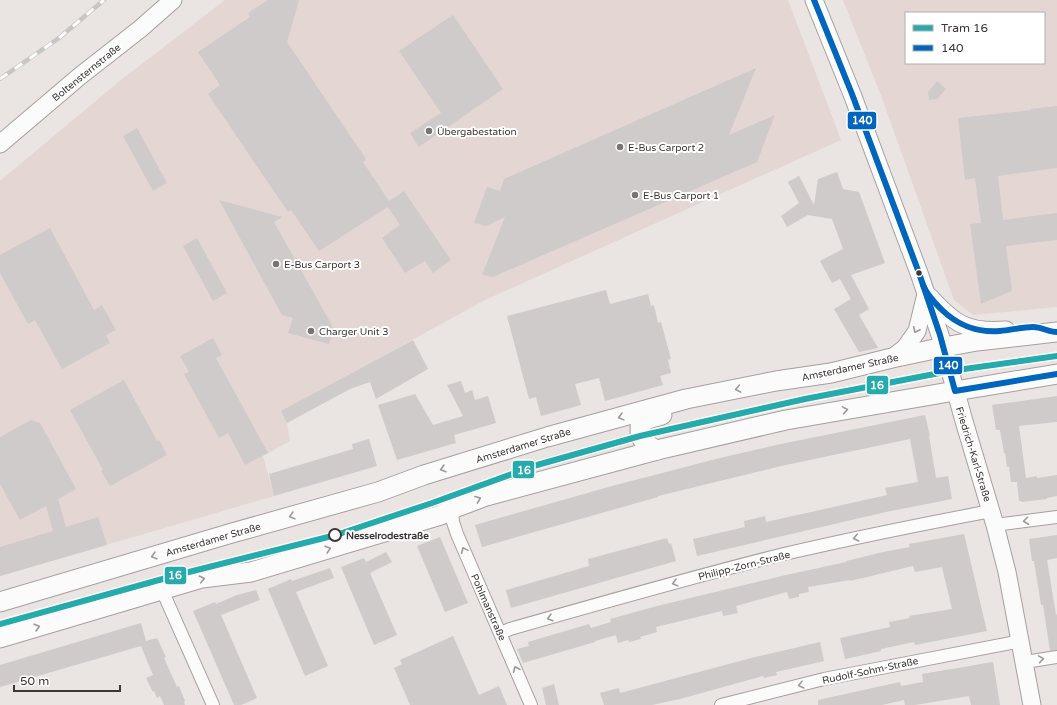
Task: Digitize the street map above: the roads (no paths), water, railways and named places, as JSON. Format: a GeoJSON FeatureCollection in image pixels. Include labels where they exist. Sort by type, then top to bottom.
{"type":"FeatureCollection","features":[{"type":"Feature","properties":{"kind":"main road","name":"Boltensternstraße"},"geometry":{"type":"LineString","coordinates":[[0,144],[173,0]]}},
{"type":"Feature","properties":{"kind":"main road","name":"Friedrich-Karl-Straße"},"geometry":{"type":"LineString","coordinates":[[814,0],[852,94],[944,347],[1007,572],[1032,705]]}},
{"type":"Feature","properties":{"kind":"main road"},"geometry":{"type":"LineString","coordinates":[[926,294],[945,314],[956,322],[978,330],[993,331],[1037,327],[1054,333]]}},
{"type":"Feature","properties":{"kind":"main road"},"geometry":{"type":"LineString","coordinates":[[892,358],[905,348],[917,331],[926,294]]}},
{"type":"Feature","properties":{"kind":"main road","name":"Amsterdamer Straße"},"geometry":{"type":"LineString","coordinates":[[0,602],[218,537],[378,492],[424,475],[547,437],[686,399],[776,381],[831,373],[892,358],[977,341],[1054,333]]}},
{"type":"Feature","properties":{"kind":"main road"},"geometry":{"type":"LineString","coordinates":[[0,638],[202,578],[251,572],[442,514],[486,496],[657,450],[786,420],[955,390],[1057,374]]}},
{"type":"Feature","properties":{"kind":"main road"},"geometry":{"type":"LineString","coordinates":[[657,450],[643,442],[639,432],[641,424],[645,420],[674,411],[686,399]]}},
{"type":"Feature","properties":{"kind":"street","name":"Pohlmanstraße"},"geometry":{"type":"LineString","coordinates":[[452,509],[453,522],[457,534],[531,705]]}},
{"type":"Feature","properties":{"kind":"street"},"geometry":{"type":"LineString","coordinates":[[993,518],[1057,517]]}},
{"type":"Feature","properties":{"kind":"street","name":"Philipp-Zorn-Straße"},"geometry":{"type":"LineString","coordinates":[[501,633],[510,629],[784,554],[894,530],[993,518]]}},
{"type":"Feature","properties":{"kind":"street"},"geometry":{"type":"LineString","coordinates":[[162,590],[213,705]]}},
{"type":"Feature","properties":{"kind":"street","name":"Rudolf-Sohm-Straße"},"geometry":{"type":"LineString","coordinates":[[721,705],[824,679],[1021,641]]}},
{"type":"Feature","properties":{"kind":"street"},"geometry":{"type":"LineString","coordinates":[[1025,662],[1057,657]]}},
{"type":"Feature","properties":{"kind":"railway"},"geometry":{"type":"LineString","coordinates":[[0,79],[59,38],[104,0]]}},
{"type":"Feature","properties":{"kind":"tram line","name":"16"},"geometry":{"type":"LineString","coordinates":[[0,624],[177,575],[336,535],[432,503],[537,465],[640,436],[805,399],[950,371],[1057,356]]}},
{"type":"Feature","properties":{"kind":"place","name":"Übergabestation"},"geometry":{"type":"Point","coordinates":[429,131]}},
{"type":"Feature","properties":{"kind":"place","name":"E-Bus Carport 2"},"geometry":{"type":"Point","coordinates":[620,147]}},
{"type":"Feature","properties":{"kind":"place","name":"E-Bus Carport 1"},"geometry":{"type":"Point","coordinates":[635,195]}},
{"type":"Feature","properties":{"kind":"place","name":"E-Bus Carport 3"},"geometry":{"type":"Point","coordinates":[276,264]}},
{"type":"Feature","properties":{"kind":"place","name":"Charger Unit 3"},"geometry":{"type":"Point","coordinates":[311,331]}},
{"type":"Feature","properties":{"kind":"place","name":"Nesselrodestraße"},"geometry":{"type":"Point","coordinates":[335,535]}}]}
